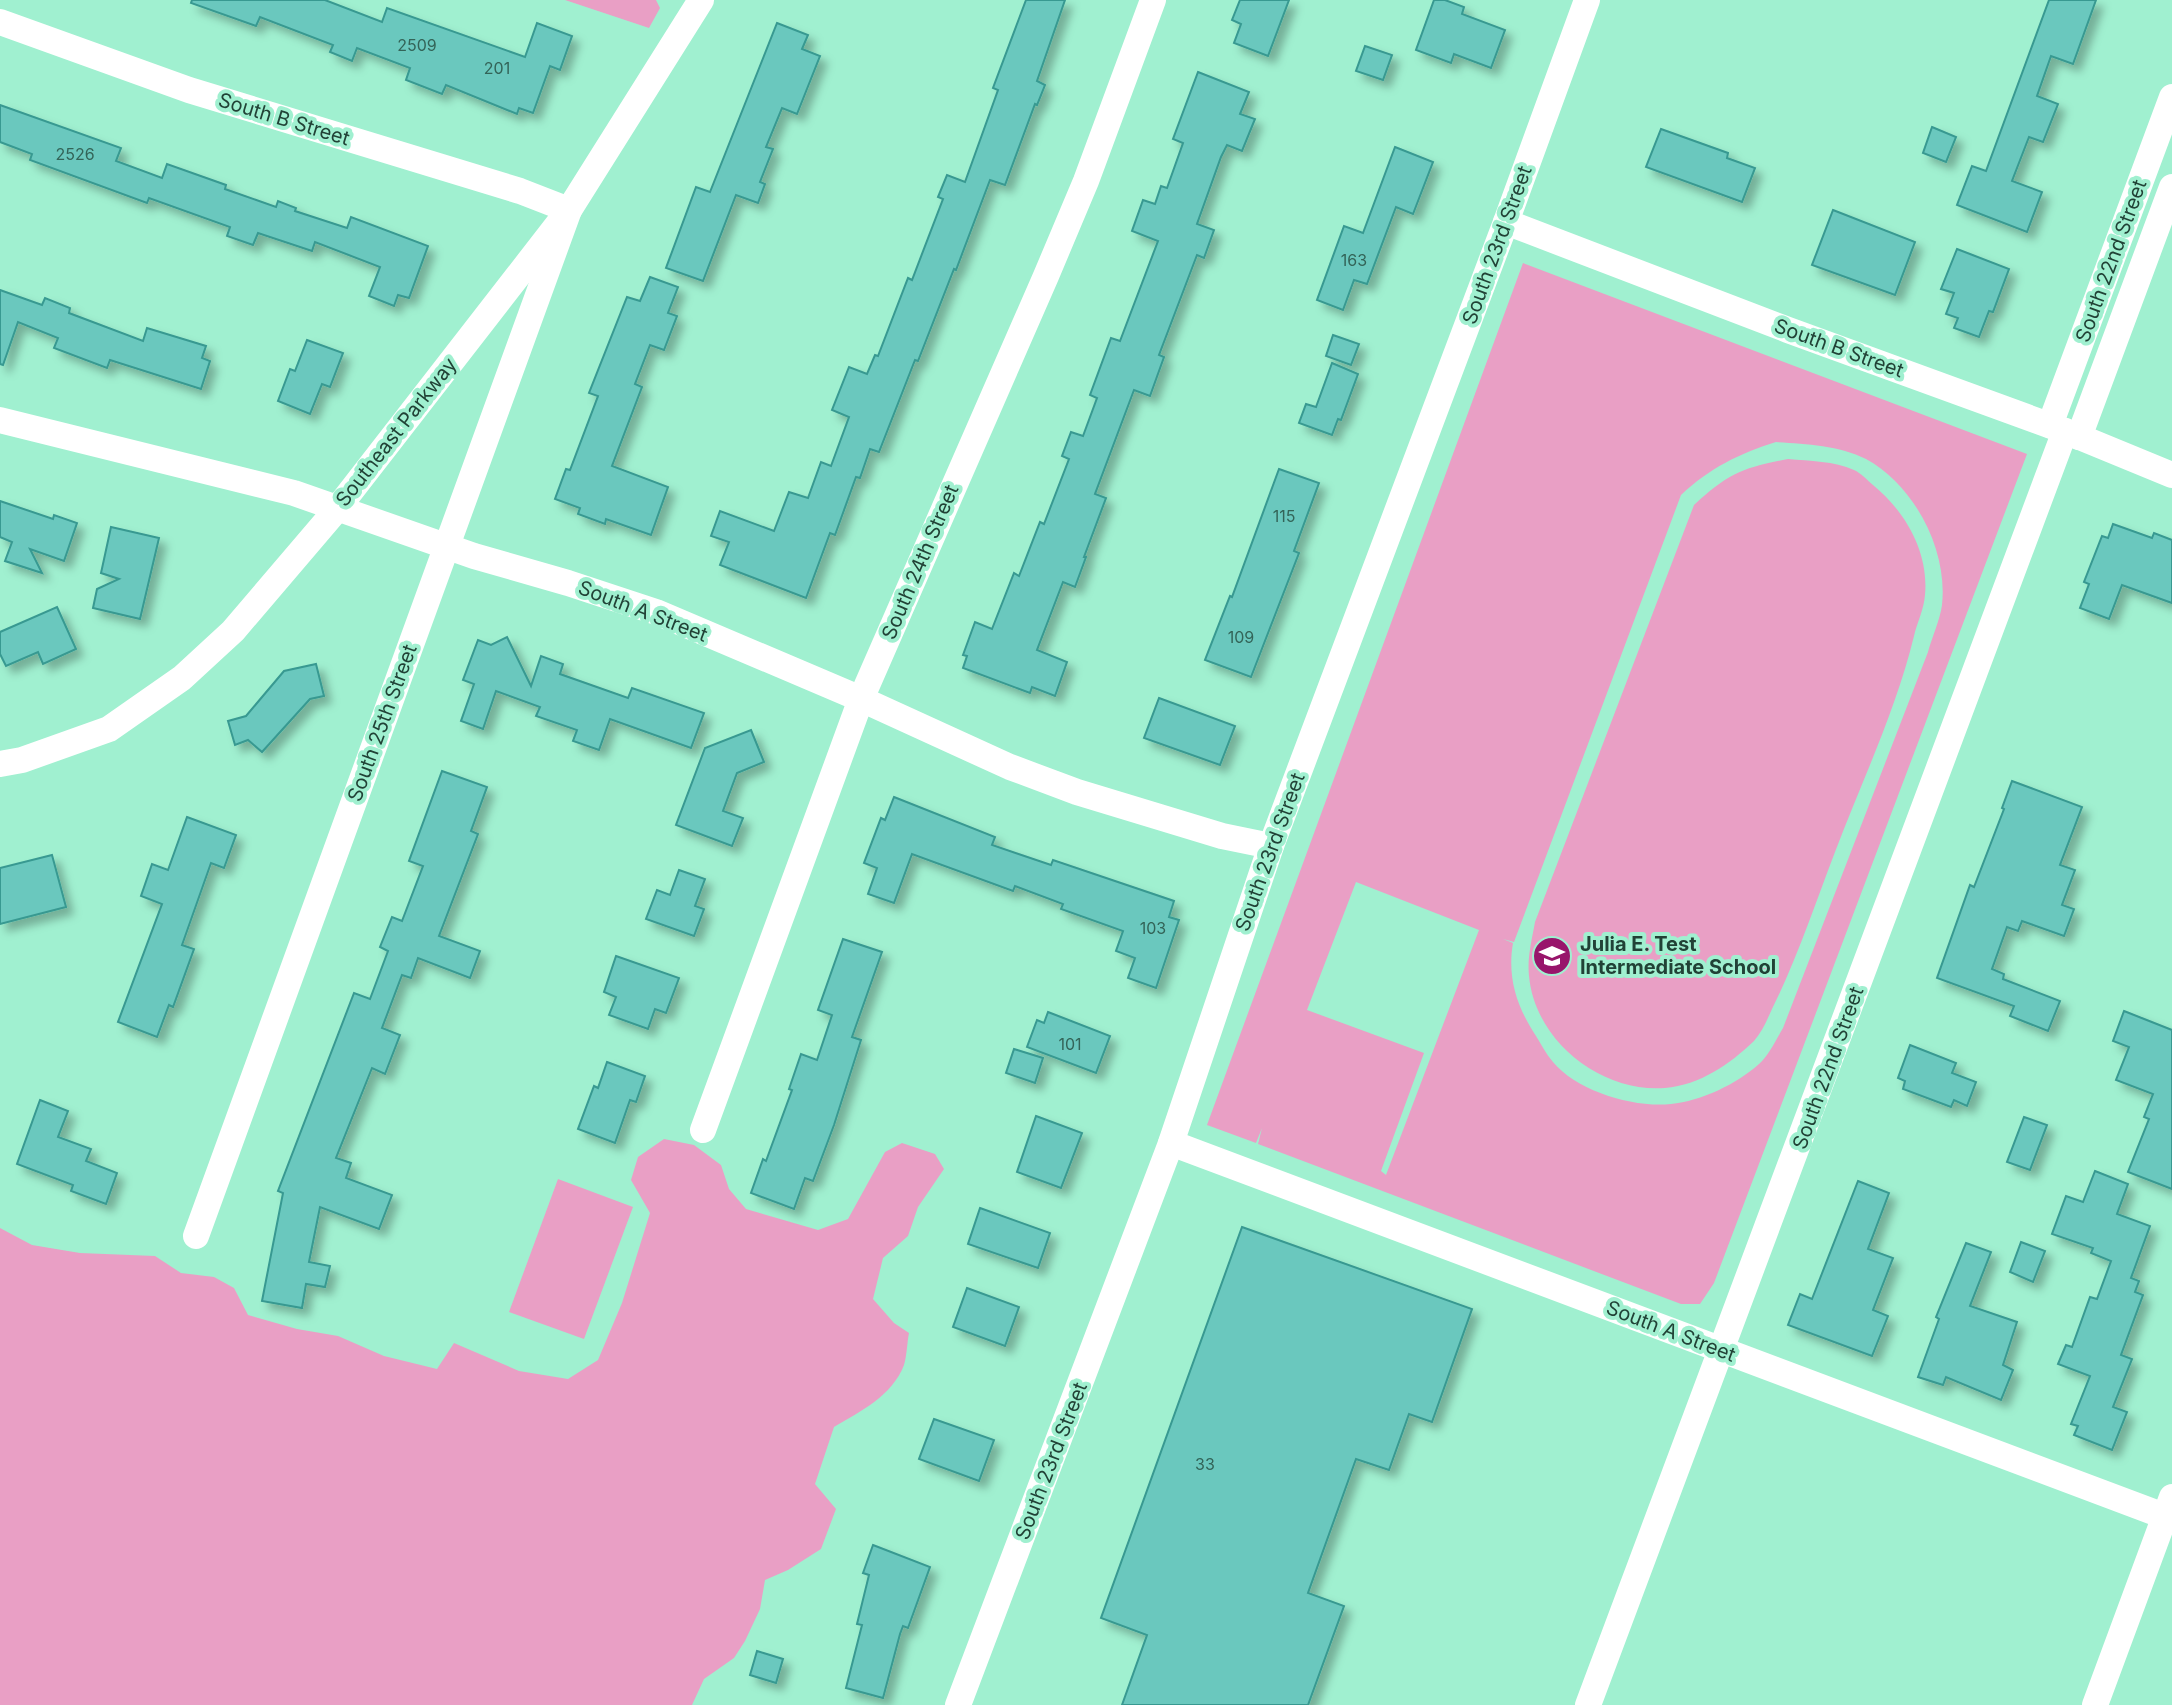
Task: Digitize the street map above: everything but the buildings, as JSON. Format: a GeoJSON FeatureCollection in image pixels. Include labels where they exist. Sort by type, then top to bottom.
{"type":"FeatureCollection","features":[{"type":"Feature","properties":{"kind":"street","name":"Southeast Parkway"},"geometry":{"type":"LineString","coordinates":[[0,764],[22,760],[109,729],[182,678],[233,631],[337,509],[569,210],[701,0]]}},
{"type":"Feature","properties":{"kind":"street","name":"South 24th Street"},"geometry":{"type":"LineString","coordinates":[[703,1130],[861,699],[1086,181],[1153,0]]}},
{"type":"Feature","properties":{"kind":"street","name":"South 23rd Street"},"geometry":{"type":"LineString","coordinates":[[958,1705],[1171,1143],[1271,846],[1587,0]]}},
{"type":"Feature","properties":{"kind":"street","name":"South B Street"},"geometry":{"type":"LineString","coordinates":[[0,22],[189,90],[520,191],[569,210]]}},
{"type":"Feature","properties":{"kind":"street","name":"South 22nd Street"},"geometry":{"type":"LineString","coordinates":[[1588,1705],[2065,431],[2172,97]]}},
{"type":"Feature","properties":{"kind":"street","name":"South 22nd Street"},"geometry":{"type":"LineString","coordinates":[[2065,431],[2172,187]]}},
{"type":"Feature","properties":{"kind":"street","name":"South 25th Street"},"geometry":{"type":"LineString","coordinates":[[196,1236],[569,210]]}},
{"type":"Feature","properties":{"kind":"street","name":"South B Street"},"geometry":{"type":"LineString","coordinates":[[1506,222],[1795,333],[2065,431],[2172,475]]}},
{"type":"Feature","properties":{"kind":"street","name":"South A Street"},"geometry":{"type":"LineString","coordinates":[[0,420],[294,493],[447,546],[656,612],[1004,764],[1095,799],[1222,836],[1271,846]]}},
{"type":"Feature","properties":{"kind":"street","name":"South A Street"},"geometry":{"type":"LineString","coordinates":[[1171,1143],[1723,1351],[2170,1511]]}},
{"type":"Feature","properties":{"kind":"street"},"geometry":{"type":"LineString","coordinates":[[2095,1705],[2170,1511]]}},
{"type":"Feature","properties":{"kind":"shaded area"},"geometry":{"type":"Polygon","coordinates":[[[565,0],[656,0],[660,8],[649,28],[565,0]]]}},
{"type":"Feature","properties":{"kind":"shaded area"},"geometry":{"type":"Polygon","coordinates":[[[1523,263],[2027,454],[1714,1283],[1700,1304],[1681,1304],[1258,1144],[1262,1128],[1256,1143],[1207,1125],[1523,263]],[[1776,442],[1725,463],[1681,495],[1514,942],[1503,939],[1513,943],[1511,968],[1519,1003],[1550,1059],[1576,1081],[1623,1100],[1656,1105],[1694,1099],[1740,1078],[1769,1052],[1783,1028],[1941,611],[1940,563],[1934,542],[1925,522],[1899,485],[1884,471],[1856,454],[1822,446],[1776,442]],[[1356,882],[1307,1010],[1424,1053],[1381,1171],[1386,1175],[1479,930],[1356,882]]]}},
{"type":"Feature","properties":{"kind":"shaded area"},"geometry":{"type":"Polygon","coordinates":[[[1788,459],[1846,467],[1885,495],[1905,520],[1919,548],[1925,579],[1922,611],[1878,745],[1798,951],[1759,1034],[1725,1065],[1690,1083],[1665,1088],[1618,1082],[1595,1072],[1575,1058],[1544,1022],[1534,1000],[1529,976],[1535,922],[1694,505],[1737,473],[1788,459]]]}},
{"type":"Feature","properties":{"kind":"shaded area"},"geometry":{"type":"Polygon","coordinates":[[[664,1139],[694,1145],[721,1165],[729,1189],[746,1209],[818,1230],[848,1219],[885,1152],[902,1143],[935,1154],[944,1169],[918,1207],[908,1236],[883,1258],[873,1299],[894,1323],[909,1333],[905,1361],[899,1376],[884,1394],[834,1427],[815,1484],[836,1509],[821,1549],[765,1580],[760,1609],[745,1641],[734,1658],[704,1679],[692,1705],[0,1705],[0,1228],[32,1245],[80,1253],[155,1256],[181,1273],[214,1277],[234,1288],[248,1315],[297,1329],[338,1336],[384,1356],[437,1369],[454,1343],[519,1371],[568,1379],[598,1360],[622,1303],[650,1213],[631,1180],[638,1157],[664,1139]]]}},
{"type":"Feature","properties":{"kind":"shaded area"},"geometry":{"type":"Polygon","coordinates":[[[558,1179],[633,1207],[584,1339],[509,1312],[558,1179]]]}},
{"type":"Feature","properties":{"kind":"place","name":"Julia E. Test Intermediate School"},"geometry":{"type":"Point","coordinates":[1552,956]}}]}
